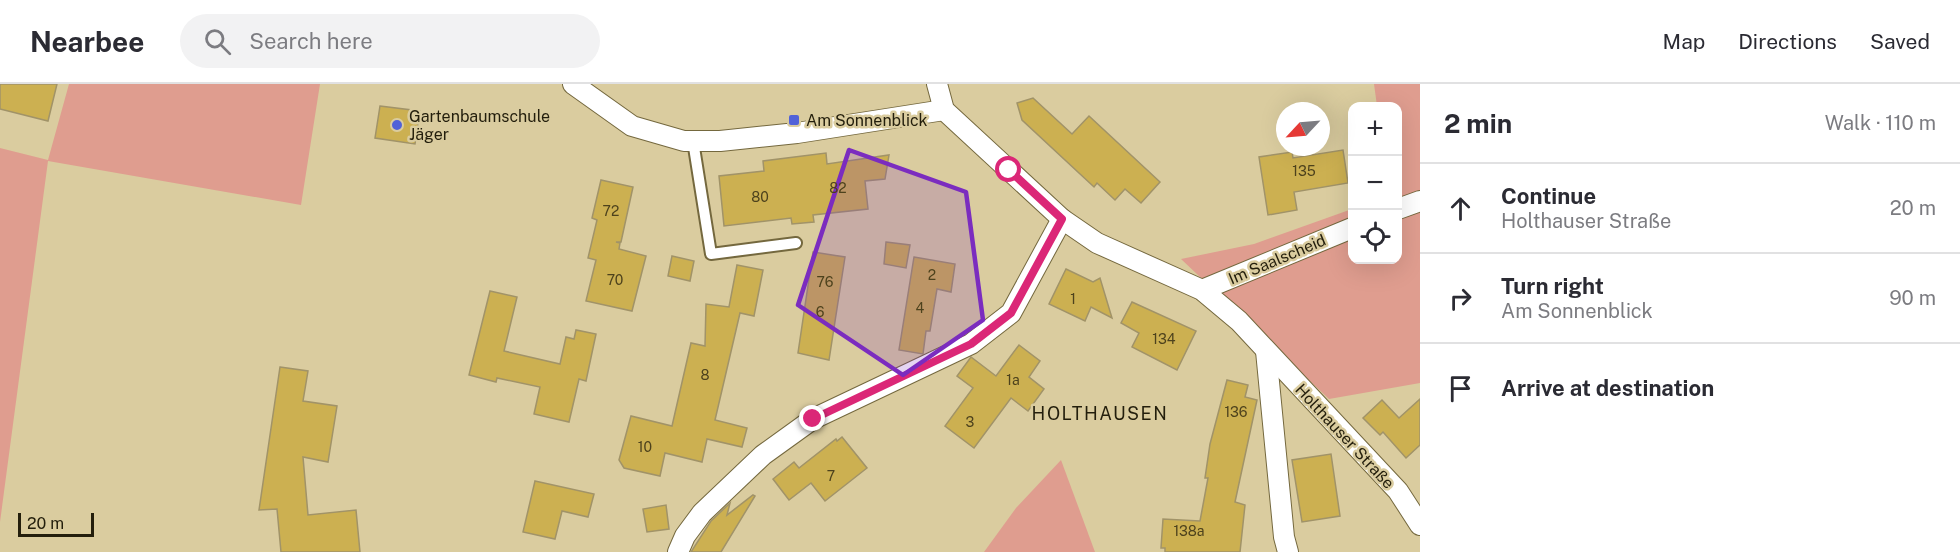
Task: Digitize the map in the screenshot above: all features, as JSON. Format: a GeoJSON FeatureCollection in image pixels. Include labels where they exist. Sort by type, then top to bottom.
{"type":"FeatureCollection","features":[{"type":"Feature","properties":{"kind":"street"},"geometry":{"type":"LineString","coordinates":[[573,84],[632,126],[693,141],[720,141],[797,133],[944,110],[937,84]]}},
{"type":"Feature","properties":{"kind":"street","name":"Holthauser Straße"},"geometry":{"type":"LineString","coordinates":[[944,110],[1062,219],[1097,243],[1202,290],[1239,321],[1398,491],[1420,525]]}},
{"type":"Feature","properties":{"kind":"street"},"geometry":{"type":"LineString","coordinates":[[1402,208],[1420,201]]}},
{"type":"Feature","properties":{"kind":"street"},"geometry":{"type":"LineString","coordinates":[[678,552],[685,536],[702,513],[763,455],[804,425],[971,344],[1011,313],[1062,219]]}},
{"type":"Feature","properties":{"kind":"street","name":"Im Saalscheid"},"geometry":{"type":"LineString","coordinates":[[1202,290],[1348,230]]}},
{"type":"Feature","properties":{"kind":"street","name":"Holthauser Straße"},"geometry":{"type":"LineString","coordinates":[[1266,351],[1284,537],[1288,552]]}},
{"type":"Feature","properties":{"kind":"lane"},"geometry":{"type":"LineString","coordinates":[[693,141],[711,254],[796,243]]}},
{"type":"Feature","properties":{"kind":"highlighted area"},"geometry":{"type":"Polygon","coordinates":[[[849,150],[966,192],[983,320],[903,375],[798,305],[849,150]]]}},
{"type":"Feature","properties":{"kind":"shaded area"},"geometry":{"type":"Polygon","coordinates":[[[69,84],[320,84],[301,205],[48,161],[0,522],[0,148],[48,160],[69,84]]]}},
{"type":"Feature","properties":{"kind":"shaded area"},"geometry":{"type":"Polygon","coordinates":[[[1374,84],[1420,84],[1420,383],[1329,399],[1181,259],[1254,244],[1348,210],[1348,264],[1402,264],[1402,102],[1376,102],[1374,84]]]}},
{"type":"Feature","properties":{"kind":"shaded area"},"geometry":{"type":"Polygon","coordinates":[[[1061,460],[1095,552],[984,552],[1016,508],[1061,460]]]}},
{"type":"Feature","properties":{"kind":"building"},"geometry":{"type":"Polygon","coordinates":[[[0,84],[57,84],[48,121],[0,109],[0,84]]]}},
{"type":"Feature","properties":{"kind":"building"},"geometry":{"type":"Polygon","coordinates":[[[1033,98],[1072,134],[1089,116],[1160,182],[1141,203],[1125,189],[1115,200],[1097,183],[1094,187],[1022,120],[1017,103],[1033,98]]]}},
{"type":"Feature","properties":{"kind":"building","name":"Gartenbaumschule Jäger"},"geometry":{"type":"Polygon","coordinates":[[[380,106],[420,111],[415,144],[375,138],[380,106]]]}},
{"type":"Feature","properties":{"kind":"building"},"geometry":{"type":"Polygon","coordinates":[[[1343,150],[1348,183],[1294,192],[1297,210],[1268,215],[1259,157],[1276,154],[1293,156],[1293,158],[1330,156],[1330,152],[1343,150]]]}},
{"type":"Feature","properties":{"kind":"building"},"geometry":{"type":"Polygon","coordinates":[[[826,153],[827,164],[889,155],[885,179],[865,181],[868,209],[813,215],[814,222],[792,224],[791,218],[724,226],[719,176],[764,171],[763,161],[826,153]]]}},
{"type":"Feature","properties":{"kind":"building"},"geometry":{"type":"Polygon","coordinates":[[[601,180],[633,187],[621,242],[616,242],[620,243],[619,249],[646,256],[632,311],[586,301],[596,260],[588,258],[597,220],[592,218],[601,180]]]}},
{"type":"Feature","properties":{"kind":"building"},"geometry":{"type":"Polygon","coordinates":[[[886,242],[910,245],[906,268],[884,264],[886,242]]]}},
{"type":"Feature","properties":{"kind":"building"},"geometry":{"type":"Polygon","coordinates":[[[813,252],[845,257],[829,360],[798,353],[813,252]]]}},
{"type":"Feature","properties":{"kind":"building"},"geometry":{"type":"Polygon","coordinates":[[[672,256],[694,261],[690,281],[668,276],[672,256]]]}},
{"type":"Feature","properties":{"kind":"building"},"geometry":{"type":"Polygon","coordinates":[[[914,257],[955,264],[951,292],[937,289],[930,331],[926,331],[923,354],[899,350],[914,257]]]}},
{"type":"Feature","properties":{"kind":"building"},"geometry":{"type":"Polygon","coordinates":[[[737,265],[763,270],[754,316],[740,313],[715,420],[747,428],[742,447],[707,439],[702,462],[665,453],[660,476],[624,468],[619,460],[631,416],[672,426],[691,343],[705,346],[706,304],[729,307],[737,265]]]}},
{"type":"Feature","properties":{"kind":"building"},"geometry":{"type":"Polygon","coordinates":[[[1066,269],[1093,282],[1100,278],[1112,318],[1091,307],[1085,321],[1049,304],[1066,269]]]}},
{"type":"Feature","properties":{"kind":"building"},"geometry":{"type":"Polygon","coordinates":[[[490,291],[517,297],[504,351],[560,364],[566,337],[574,339],[576,330],[596,334],[586,381],[579,379],[569,422],[534,414],[540,387],[497,378],[496,382],[469,375],[490,291]]]}},
{"type":"Feature","properties":{"kind":"building"},"geometry":{"type":"Polygon","coordinates":[[[1132,302],[1196,331],[1177,370],[1132,347],[1139,333],[1121,323],[1132,302]]]}},
{"type":"Feature","properties":{"kind":"building"},"geometry":{"type":"Polygon","coordinates":[[[1019,345],[1040,361],[1029,377],[1044,389],[1028,411],[1011,398],[974,448],[945,426],[973,388],[957,376],[971,357],[996,376],[1019,345]]]}},
{"type":"Feature","properties":{"kind":"building"},"geometry":{"type":"Polygon","coordinates":[[[280,367],[308,371],[303,401],[337,406],[328,462],[303,457],[308,515],[356,510],[360,552],[281,552],[277,509],[259,510],[280,367]]]}},
{"type":"Feature","properties":{"kind":"building"},"geometry":{"type":"Polygon","coordinates":[[[1227,380],[1248,385],[1245,397],[1257,400],[1235,502],[1245,505],[1240,552],[1165,552],[1165,548],[1161,548],[1163,519],[1200,521],[1208,478],[1205,478],[1210,444],[1227,380]]]}},
{"type":"Feature","properties":{"kind":"building"},"geometry":{"type":"Polygon","coordinates":[[[1420,399],[1420,445],[1406,458],[1383,432],[1380,435],[1363,418],[1382,400],[1399,418],[1420,399]]]}},
{"type":"Feature","properties":{"kind":"building"},"geometry":{"type":"Polygon","coordinates":[[[842,437],[867,468],[825,501],[811,483],[789,500],[773,479],[794,462],[799,468],[836,439],[837,441],[842,437]]]}},
{"type":"Feature","properties":{"kind":"building"},"geometry":{"type":"Polygon","coordinates":[[[1331,454],[1340,516],[1302,522],[1292,460],[1331,454]]]}},
{"type":"Feature","properties":{"kind":"building"},"geometry":{"type":"Polygon","coordinates":[[[535,481],[594,494],[588,517],[562,511],[555,539],[523,532],[535,481]]]}},
{"type":"Feature","properties":{"kind":"building"},"geometry":{"type":"Polygon","coordinates":[[[753,495],[755,496],[721,552],[691,552],[711,521],[730,503],[727,515],[753,495]]]}},
{"type":"Feature","properties":{"kind":"building"},"geometry":{"type":"Polygon","coordinates":[[[666,505],[669,529],[647,532],[643,509],[666,505]]]}},
{"type":"Feature","properties":{"kind":"place","name":"Am Sonnenblick"},"geometry":{"type":"Point","coordinates":[794,120]}},
{"type":"Feature","properties":{"kind":"place","name":"Gartenbaumschule Jäger"},"geometry":{"type":"Point","coordinates":[397,125]}},
{"type":"Feature","properties":{"kind":"district","name":"HOLTHAUSEN"},"geometry":{"type":"Point","coordinates":[1100,414]}},
{"type":"Feature","properties":{"kind":"route"},"geometry":{"type":"LineString","coordinates":[[813,419],[971,344],[1011,313],[1062,219],[1009,170]]}}]}
